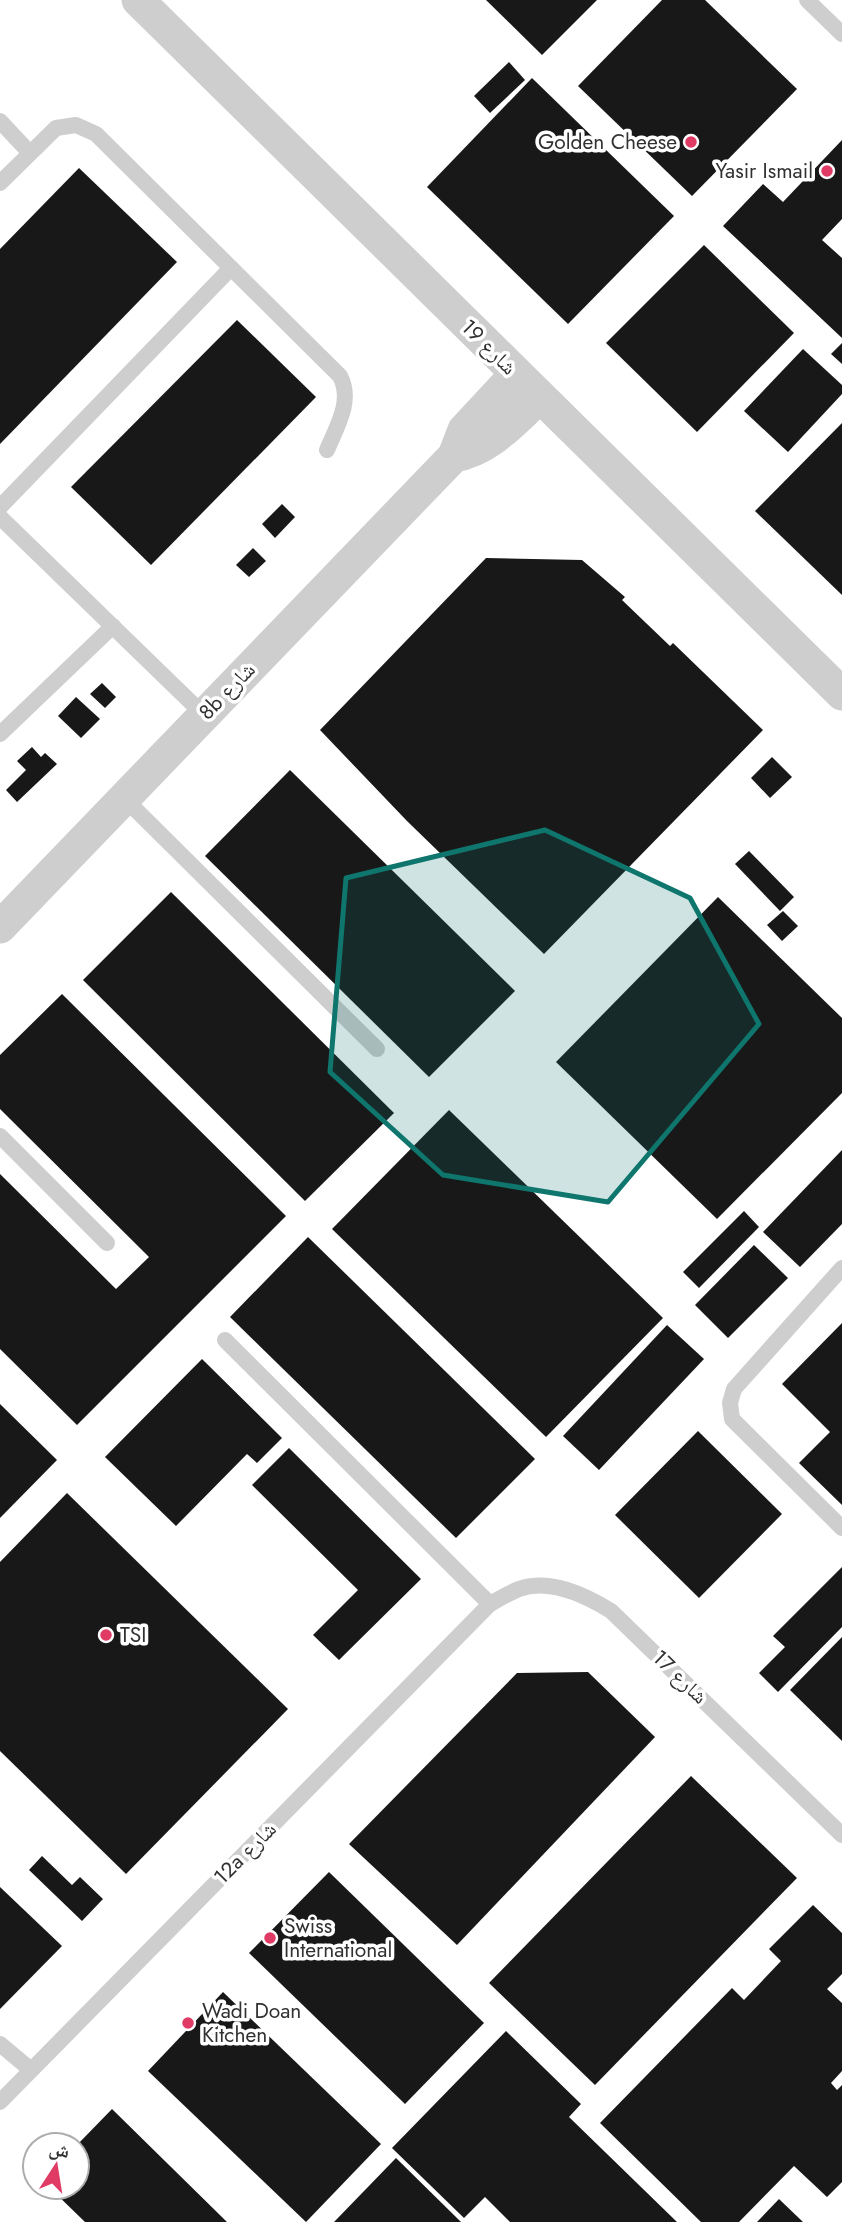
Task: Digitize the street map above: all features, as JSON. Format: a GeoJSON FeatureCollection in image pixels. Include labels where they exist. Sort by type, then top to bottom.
{"type":"FeatureCollection","features":[{"type":"Feature","properties":{"kind":"street","name":"شارع 19"},"geometry":{"type":"LineString","coordinates":[[138,0],[842,694]]}},
{"type":"Feature","properties":{"kind":"street","name":"8b شارع"},"geometry":{"type":"LineString","coordinates":[[0,927],[454,456],[464,430],[516,374]]}},
{"type":"Feature","properties":{"kind":"street","name":"8b شارع"},"geometry":{"type":"LineString","coordinates":[[454,456],[490,442],[540,397]]}},
{"type":"Feature","properties":{"kind":"lane"},"geometry":{"type":"LineString","coordinates":[[807,0],[842,34]]}},
{"type":"Feature","properties":{"kind":"lane"},"geometry":{"type":"LineString","coordinates":[[0,121],[30,153]]}},
{"type":"Feature","properties":{"kind":"lane"},"geometry":{"type":"LineString","coordinates":[[0,183],[56,128],[76,125],[96,134],[340,376],[345,384],[346,403],[327,450]]}},
{"type":"Feature","properties":{"kind":"lane"},"geometry":{"type":"LineString","coordinates":[[0,507],[231,268]]}},
{"type":"Feature","properties":{"kind":"lane"},"geometry":{"type":"LineString","coordinates":[[0,517],[204,715]]}},
{"type":"Feature","properties":{"kind":"lane"},"geometry":{"type":"LineString","coordinates":[[0,734],[113,626]]}},
{"type":"Feature","properties":{"kind":"lane"},"geometry":{"type":"LineString","coordinates":[[124,797],[377,1049]]}},
{"type":"Feature","properties":{"kind":"lane"},"geometry":{"type":"LineString","coordinates":[[0,1136],[107,1243]]}},
{"type":"Feature","properties":{"kind":"lane"},"geometry":{"type":"LineString","coordinates":[[842,1268],[739,1382],[731,1396],[730,1411],[732,1419],[842,1528]]}},
{"type":"Feature","properties":{"kind":"lane"},"geometry":{"type":"LineString","coordinates":[[225,1340],[490,1604]]}},
{"type":"Feature","properties":{"kind":"lane","name":"شارع 17"},"geometry":{"type":"LineString","coordinates":[[490,1604],[521,1588],[553,1586],[584,1594],[611,1611],[842,1835]]}},
{"type":"Feature","properties":{"kind":"lane","name":"12a شارع"},"geometry":{"type":"LineString","coordinates":[[0,2102],[490,1604]]}},
{"type":"Feature","properties":{"kind":"lane"},"geometry":{"type":"LineString","coordinates":[[0,2044],[31,2070]]}},
{"type":"Feature","properties":{"kind":"highlighted area"},"geometry":{"type":"Polygon","coordinates":[[[545,830],[690,898],[759,1024],[608,1202],[443,1175],[330,1072],[346,878],[545,830]]]}},
{"type":"Feature","properties":{"kind":"building"},"geometry":{"type":"Polygon","coordinates":[[[486,0],[597,0],[542,55],[486,0]]]}},
{"type":"Feature","properties":{"kind":"building","name":"Golden Cheese"},"geometry":{"type":"Polygon","coordinates":[[[662,0],[705,0],[797,89],[692,196],[578,86],[662,0]]]}},
{"type":"Feature","properties":{"kind":"building"},"geometry":{"type":"Polygon","coordinates":[[[509,62],[525,80],[490,113],[474,96],[509,62]]]}},
{"type":"Feature","properties":{"kind":"building"},"geometry":{"type":"Polygon","coordinates":[[[532,78],[674,216],[568,324],[427,187],[532,78]]]}},
{"type":"Feature","properties":{"kind":"building"},"geometry":{"type":"Polygon","coordinates":[[[842,140],[842,219],[822,240],[842,258],[842,338],[723,226],[763,184],[783,202],[842,140]]]}},
{"type":"Feature","properties":{"kind":"building"},"geometry":{"type":"Polygon","coordinates":[[[79,168],[177,262],[0,444],[0,249],[79,168]]]}},
{"type":"Feature","properties":{"kind":"building"},"geometry":{"type":"Polygon","coordinates":[[[704,245],[794,333],[697,432],[606,343],[704,245]]]}},
{"type":"Feature","properties":{"kind":"building"},"geometry":{"type":"Polygon","coordinates":[[[237,320],[316,397],[151,565],[71,487],[237,320]]]}},
{"type":"Feature","properties":{"kind":"building"},"geometry":{"type":"Polygon","coordinates":[[[842,343],[842,364],[831,354],[842,343]]]}},
{"type":"Feature","properties":{"kind":"building"},"geometry":{"type":"Polygon","coordinates":[[[803,349],[842,385],[842,394],[788,452],[744,411],[803,349]]]}},
{"type":"Feature","properties":{"kind":"building"},"geometry":{"type":"Polygon","coordinates":[[[842,423],[842,595],[755,511],[842,423]]]}},
{"type":"Feature","properties":{"kind":"building"},"geometry":{"type":"Polygon","coordinates":[[[282,504],[295,517],[275,538],[262,524],[282,504]]]}},
{"type":"Feature","properties":{"kind":"building"},"geometry":{"type":"Polygon","coordinates":[[[253,548],[266,561],[249,577],[236,565],[253,548]]]}},
{"type":"Feature","properties":{"kind":"building"},"geometry":{"type":"Polygon","coordinates":[[[486,558],[582,560],[625,597],[622,600],[670,646],[673,643],[763,730],[544,954],[407,821],[320,730],[486,558]]]}},
{"type":"Feature","properties":{"kind":"building"},"geometry":{"type":"Polygon","coordinates":[[[102,683],[116,697],[105,708],[90,694],[102,683]]]}},
{"type":"Feature","properties":{"kind":"building"},"geometry":{"type":"Polygon","coordinates":[[[76,697],[100,719],[81,738],[58,716],[76,697]]]}},
{"type":"Feature","properties":{"kind":"building"},"geometry":{"type":"Polygon","coordinates":[[[32,747],[41,757],[45,753],[57,764],[17,802],[6,790],[26,770],[17,761],[32,747]]]}},
{"type":"Feature","properties":{"kind":"building"},"geometry":{"type":"Polygon","coordinates":[[[772,757],[792,777],[770,798],[751,778],[772,757]]]}},
{"type":"Feature","properties":{"kind":"building"},"geometry":{"type":"Polygon","coordinates":[[[290,770],[515,991],[429,1077],[205,856],[290,770]]]}},
{"type":"Feature","properties":{"kind":"building"},"geometry":{"type":"Polygon","coordinates":[[[749,851],[794,897],[780,911],[735,864],[749,851]]]}},
{"type":"Feature","properties":{"kind":"building"},"geometry":{"type":"Polygon","coordinates":[[[171,892],[394,1113],[305,1201],[83,980],[171,892]]]}},
{"type":"Feature","properties":{"kind":"building"},"geometry":{"type":"Polygon","coordinates":[[[718,897],[842,1018],[842,1093],[717,1219],[556,1062],[718,897]]]}},
{"type":"Feature","properties":{"kind":"building"},"geometry":{"type":"Polygon","coordinates":[[[783,911],[798,926],[782,941],[767,925],[783,911]]]}},
{"type":"Feature","properties":{"kind":"building"},"geometry":{"type":"Polygon","coordinates":[[[62,994],[286,1216],[77,1425],[0,1349],[0,1174],[116,1289],[149,1257],[0,1109],[0,1055],[62,994]]]}},
{"type":"Feature","properties":{"kind":"building"},"geometry":{"type":"Polygon","coordinates":[[[449,1110],[663,1318],[546,1437],[332,1229],[449,1110]]]}},
{"type":"Feature","properties":{"kind":"building"},"geometry":{"type":"Polygon","coordinates":[[[842,1150],[842,1224],[800,1267],[763,1232],[842,1150]]]}},
{"type":"Feature","properties":{"kind":"building"},"geometry":{"type":"Polygon","coordinates":[[[744,1211],[759,1227],[699,1288],[683,1272],[744,1211]]]}},
{"type":"Feature","properties":{"kind":"building"},"geometry":{"type":"Polygon","coordinates":[[[308,1237],[535,1459],[456,1538],[230,1317],[308,1237]]]}},
{"type":"Feature","properties":{"kind":"building"},"geometry":{"type":"Polygon","coordinates":[[[754,1245],[788,1278],[728,1338],[695,1305],[754,1245]]]}},
{"type":"Feature","properties":{"kind":"building"},"geometry":{"type":"Polygon","coordinates":[[[842,1323],[842,1505],[799,1463],[830,1432],[782,1384],[842,1323]]]}},
{"type":"Feature","properties":{"kind":"building"},"geometry":{"type":"Polygon","coordinates":[[[667,1325],[704,1359],[599,1470],[563,1436],[667,1325]]]}},
{"type":"Feature","properties":{"kind":"building"},"geometry":{"type":"Polygon","coordinates":[[[202,1359],[282,1438],[257,1463],[247,1454],[176,1526],[105,1457],[202,1359]]]}},
{"type":"Feature","properties":{"kind":"building"},"geometry":{"type":"Polygon","coordinates":[[[0,1404],[57,1460],[0,1518],[0,1404]]]}},
{"type":"Feature","properties":{"kind":"building"},"geometry":{"type":"Polygon","coordinates":[[[698,1431],[782,1514],[699,1598],[615,1515],[698,1431]]]}},
{"type":"Feature","properties":{"kind":"building"},"geometry":{"type":"Polygon","coordinates":[[[289,1448],[421,1579],[339,1660],[313,1635],[358,1590],[252,1485],[289,1448]]]}},
{"type":"Feature","properties":{"kind":"building","name":"TSI"},"geometry":{"type":"Polygon","coordinates":[[[67,1493],[288,1709],[126,1874],[0,1751],[0,1562],[67,1493]]]}},
{"type":"Feature","properties":{"kind":"building"},"geometry":{"type":"Polygon","coordinates":[[[842,1567],[842,1627],[778,1692],[759,1673],[785,1647],[773,1636],[842,1567]]]}},
{"type":"Feature","properties":{"kind":"building"},"geometry":{"type":"Polygon","coordinates":[[[842,1637],[842,1741],[790,1690],[842,1637]]]}},
{"type":"Feature","properties":{"kind":"building"},"geometry":{"type":"Polygon","coordinates":[[[588,1672],[655,1737],[457,1945],[349,1844],[517,1673],[588,1672]]]}},
{"type":"Feature","properties":{"kind":"building"},"geometry":{"type":"Polygon","coordinates":[[[691,1776],[797,1878],[595,2085],[489,1983],[691,1776]]]}},
{"type":"Feature","properties":{"kind":"building"},"geometry":{"type":"Polygon","coordinates":[[[42,1856],[72,1885],[80,1877],[103,1899],[82,1921],[29,1870],[42,1856]]]}},
{"type":"Feature","properties":{"kind":"building"},"geometry":{"type":"Polygon","coordinates":[[[329,1872],[484,2023],[405,2104],[249,1953],[329,1872]]]}},
{"type":"Feature","properties":{"kind":"building"},"geometry":{"type":"Polygon","coordinates":[[[0,1887],[62,1946],[0,2009],[0,1887]]]}},
{"type":"Feature","properties":{"kind":"building"},"geometry":{"type":"Polygon","coordinates":[[[813,1905],[842,1933],[842,1974],[827,1989],[842,2003],[842,2071],[831,2083],[837,2090],[842,2085],[842,2182],[827,2197],[794,2166],[739,2222],[701,2222],[600,2123],[732,1988],[744,2000],[781,1961],[769,1949],[813,1905]]]}},
{"type":"Feature","properties":{"kind":"building"},"geometry":{"type":"Polygon","coordinates":[[[223,1992],[381,2144],[306,2222],[148,2071],[223,1992]]]}},
{"type":"Feature","properties":{"kind":"building"},"geometry":{"type":"Polygon","coordinates":[[[506,2031],[581,2104],[569,2117],[677,2222],[510,2222],[485,2197],[464,2218],[392,2148],[506,2031]]]}},
{"type":"Feature","properties":{"kind":"building"},"geometry":{"type":"Polygon","coordinates":[[[112,2109],[227,2222],[85,2222],[63,2201],[91,2201],[91,2131],[112,2109]]]}},
{"type":"Feature","properties":{"kind":"building"},"geometry":{"type":"Polygon","coordinates":[[[396,2158],[461,2222],[334,2222],[396,2158]]]}},
{"type":"Feature","properties":{"kind":"building"},"geometry":{"type":"Polygon","coordinates":[[[779,2199],[803,2222],[757,2222],[779,2199]]]}},
{"type":"Feature","properties":{"kind":"place","name":"Golden Cheese"},"geometry":{"type":"Point","coordinates":[691,142]}},
{"type":"Feature","properties":{"kind":"place","name":"Yasir Ismail"},"geometry":{"type":"Point","coordinates":[827,171]}},
{"type":"Feature","properties":{"kind":"place","name":"TSI"},"geometry":{"type":"Point","coordinates":[106,1635]}},
{"type":"Feature","properties":{"kind":"place","name":"Swiss International"},"geometry":{"type":"Point","coordinates":[270,1938]}},
{"type":"Feature","properties":{"kind":"place","name":"Wadi Doan Kitchen"},"geometry":{"type":"Point","coordinates":[188,2023]}}]}
